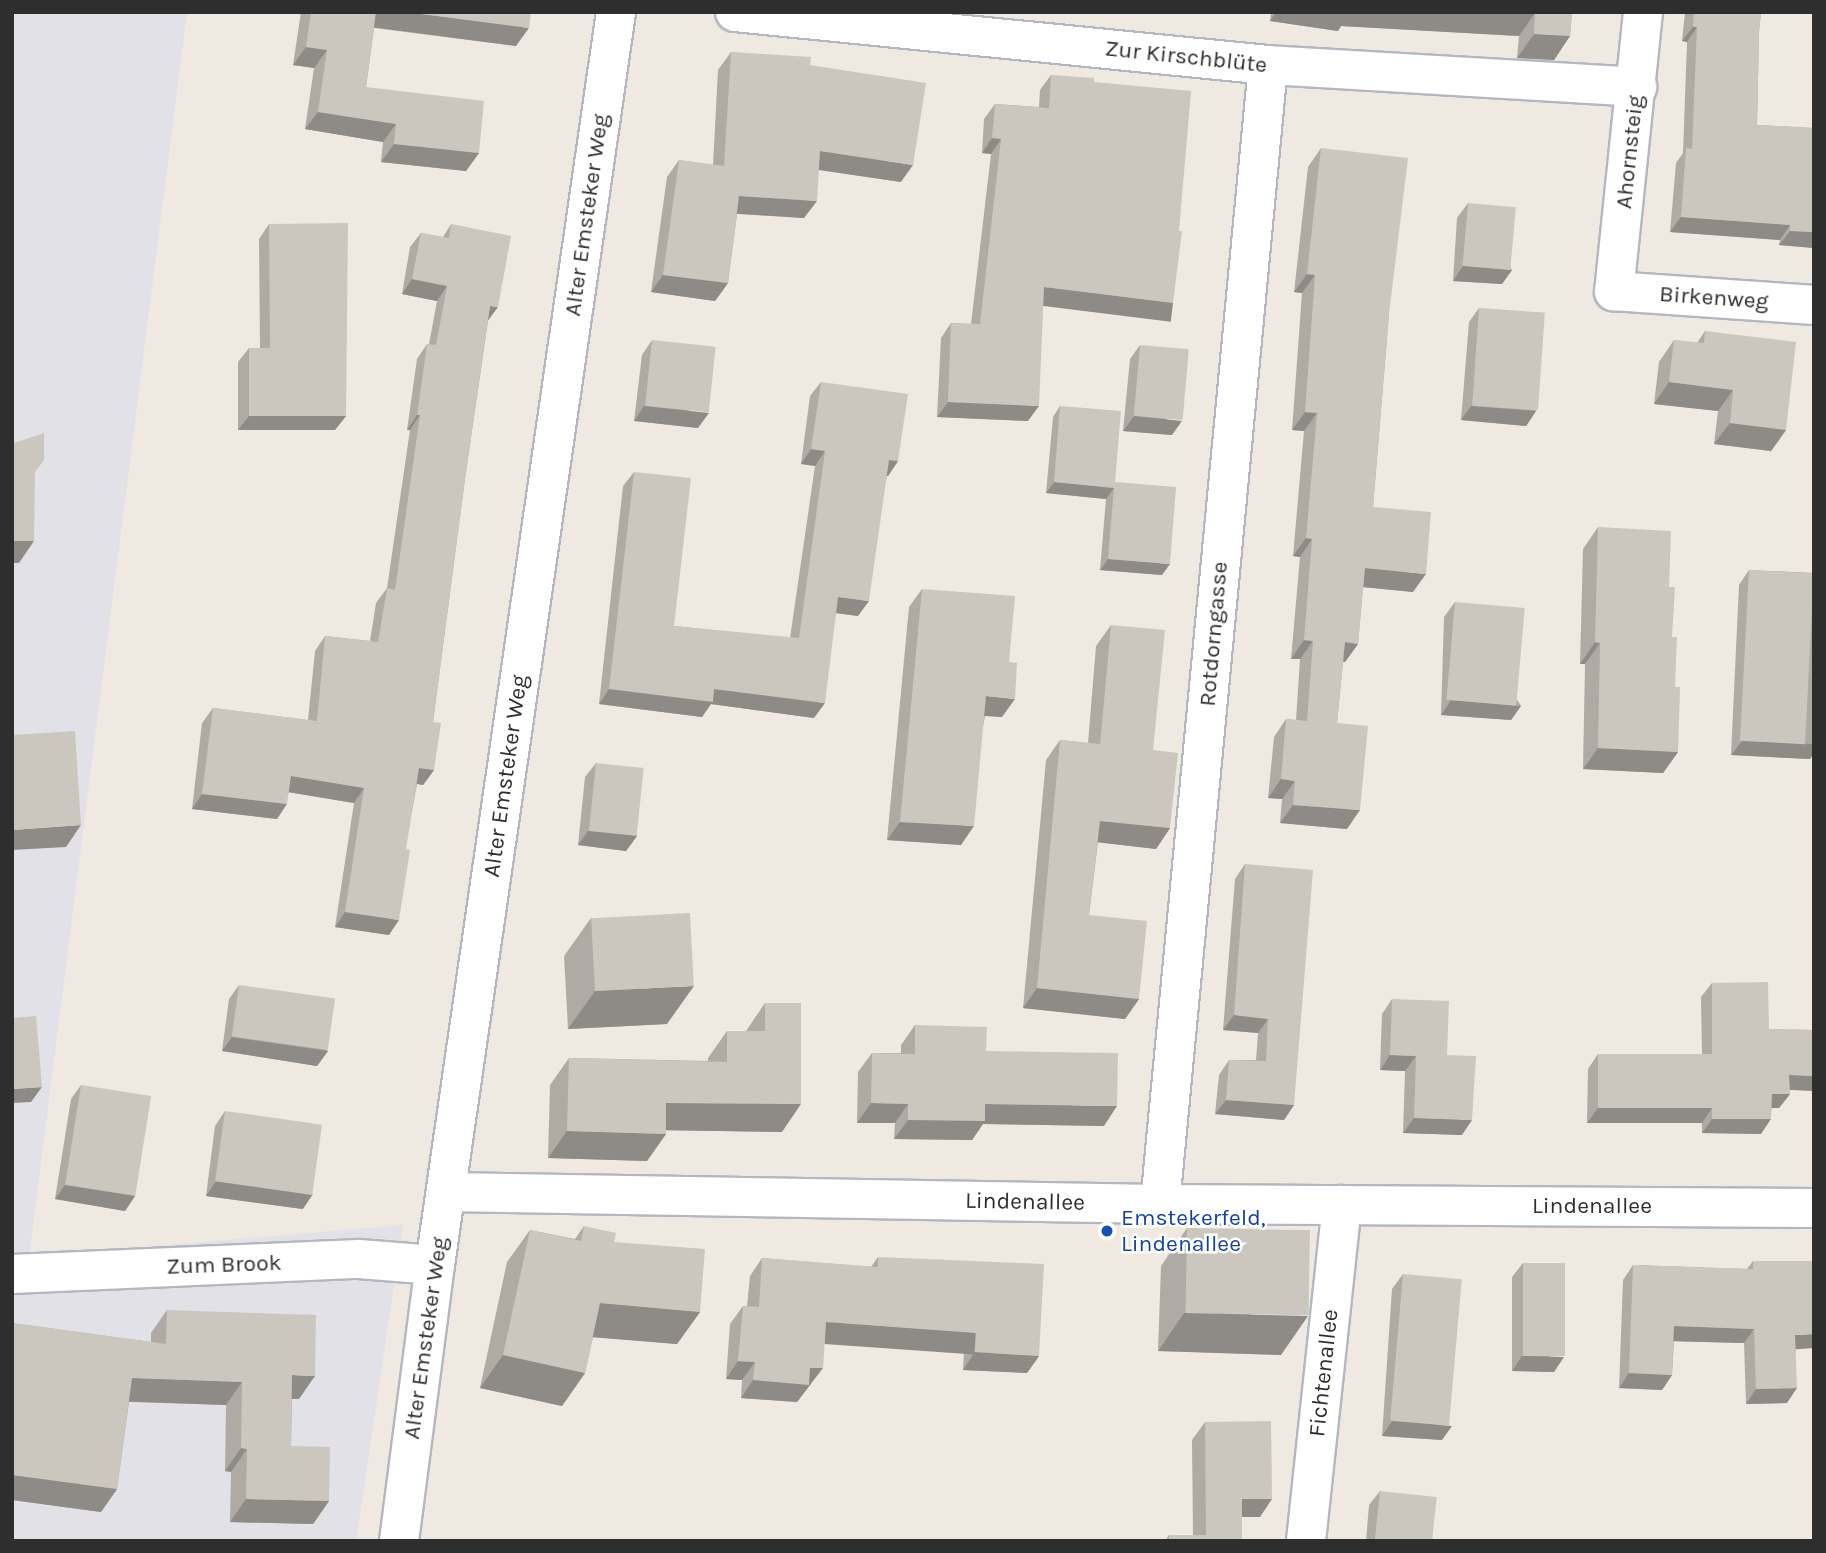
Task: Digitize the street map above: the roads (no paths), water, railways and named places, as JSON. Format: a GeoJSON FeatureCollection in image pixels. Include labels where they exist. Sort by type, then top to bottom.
{"type":"FeatureCollection","features":[{"type":"Feature","properties":{"kind":"street","name":"Alter Emsteker Weg"},"geometry":{"type":"LineString","coordinates":[[399,1541],[435,1265],[616,12]]}},
{"type":"Feature","properties":{"kind":"street","name":"Zur Kirschblüte"},"geometry":{"type":"LineString","coordinates":[[735,12],[1268,65],[1637,87]]}},
{"type":"Feature","properties":{"kind":"street","name":"Ahornsteig"},"geometry":{"type":"LineString","coordinates":[[1614,291],[1643,12]]}},
{"type":"Feature","properties":{"kind":"street","name":"Rotdorngasse"},"geometry":{"type":"LineString","coordinates":[[1160,1204],[1268,65]]}},
{"type":"Feature","properties":{"kind":"street","name":"Birkenweg"},"geometry":{"type":"LineString","coordinates":[[1614,291],[1814,305]]}},
{"type":"Feature","properties":{"kind":"street","name":"Lindenallee"},"geometry":{"type":"LineString","coordinates":[[447,1192],[1160,1204],[1814,1208]]}},
{"type":"Feature","properties":{"kind":"street","name":"Fichtenallee"},"geometry":{"type":"LineString","coordinates":[[1306,1541],[1342,1205]]}},
{"type":"Feature","properties":{"kind":"street","name":"Zum Brook"},"geometry":{"type":"LineString","coordinates":[[12,1274],[359,1259],[435,1265]]}},
{"type":"Feature","properties":{"kind":"place","name":"Emstekerfeld, Lindenallee"},"geometry":{"type":"Point","coordinates":[1107,1231]}}]}
